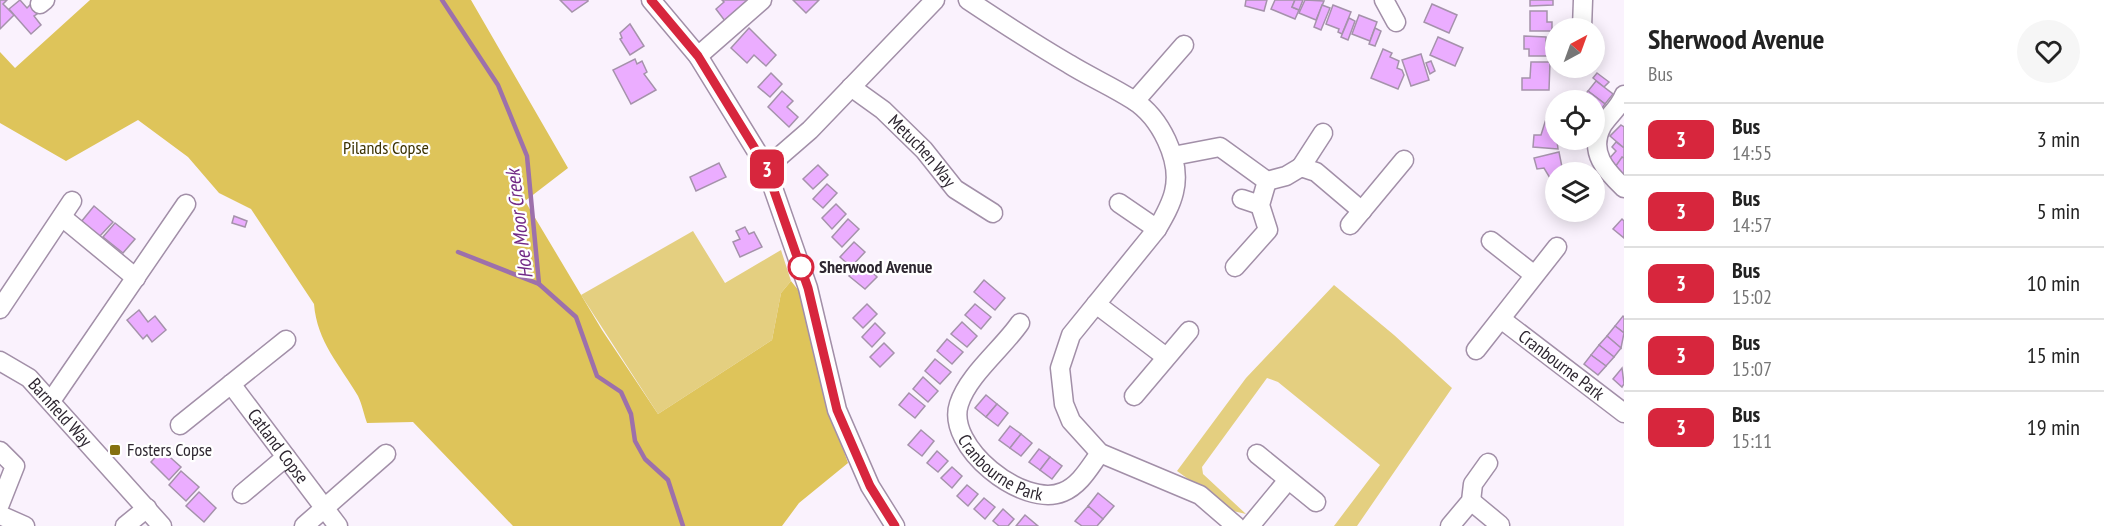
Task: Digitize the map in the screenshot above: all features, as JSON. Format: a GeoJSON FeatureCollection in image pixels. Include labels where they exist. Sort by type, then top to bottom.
{"type":"FeatureCollection","features":[{"type":"Feature","properties":{"kind":"street"},"geometry":{"type":"LineString","coordinates":[[651,0],[698,56],[765,165],[808,288],[837,410],[870,486],[895,526]]}},
{"type":"Feature","properties":{"kind":"street"},"geometry":{"type":"LineString","coordinates":[[698,56],[762,0]]}},
{"type":"Feature","properties":{"kind":"street"},"geometry":{"type":"LineString","coordinates":[[765,165],[780,156],[810,130],[935,0]]}},
{"type":"Feature","properties":{"kind":"street"},"geometry":{"type":"LineString","coordinates":[[968,0],[1039,47],[1135,100],[1151,117],[1173,156],[1175,191],[1157,229],[1071,334],[1060,368],[1064,404],[1071,421],[1100,453],[1200,495],[1236,526]]}},
{"type":"Feature","properties":{"kind":"street"},"geometry":{"type":"LineString","coordinates":[[1384,0],[1396,22]]}},
{"type":"Feature","properties":{"kind":"street"},"geometry":{"type":"LineString","coordinates":[[1582,18],[1583,0]]}},
{"type":"Feature","properties":{"kind":"street"},"geometry":{"type":"LineString","coordinates":[[1135,100],[1184,45]]}},
{"type":"Feature","properties":{"kind":"street","name":"Metuchen Way"},"geometry":{"type":"LineString","coordinates":[[851,87],[883,110],[924,150],[955,189],[993,213]]}},
{"type":"Feature","properties":{"kind":"street"},"geometry":{"type":"LineString","coordinates":[[1624,95],[1601,128],[1596,152],[1607,172],[1624,188]]}},
{"type":"Feature","properties":{"kind":"street"},"geometry":{"type":"LineString","coordinates":[[1267,181],[1286,176],[1301,167],[1323,133]]}},
{"type":"Feature","properties":{"kind":"street"},"geometry":{"type":"LineString","coordinates":[[1173,156],[1220,147],[1267,181]]}},
{"type":"Feature","properties":{"kind":"street"},"geometry":{"type":"LineString","coordinates":[[1301,167],[1316,172],[1356,218],[1404,160]]}},
{"type":"Feature","properties":{"kind":"street"},"geometry":{"type":"LineString","coordinates":[[1235,267],[1268,230],[1260,205],[1267,181]]}},
{"type":"Feature","properties":{"kind":"street"},"geometry":{"type":"LineString","coordinates":[[1242,199],[1260,205]]}},
{"type":"Feature","properties":{"kind":"street"},"geometry":{"type":"LineString","coordinates":[[0,309],[72,201]]}},
{"type":"Feature","properties":{"kind":"street"},"geometry":{"type":"LineString","coordinates":[[1119,203],[1157,229]]}},
{"type":"Feature","properties":{"kind":"street"},"geometry":{"type":"LineString","coordinates":[[51,401],[186,204]]}},
{"type":"Feature","properties":{"kind":"street"},"geometry":{"type":"LineString","coordinates":[[62,217],[136,278]]}},
{"type":"Feature","properties":{"kind":"street"},"geometry":{"type":"LineString","coordinates":[[1491,241],[1533,274]]}},
{"type":"Feature","properties":{"kind":"street","name":"Cranbourne Park"},"geometry":{"type":"LineString","coordinates":[[1476,350],[1533,274],[1557,247]]}},
{"type":"Feature","properties":{"kind":"street"},"geometry":{"type":"LineString","coordinates":[[1096,304],[1166,357]]}},
{"type":"Feature","properties":{"kind":"street","name":"Cranbourne Park"},"geometry":{"type":"LineString","coordinates":[[1500,319],[1624,412]]}},
{"type":"Feature","properties":{"kind":"street","name":"Cranbourne Park"},"geometry":{"type":"LineString","coordinates":[[1020,323],[1013,345],[970,383],[959,404],[957,419],[973,452],[1005,482],[1023,491],[1049,496],[1076,486],[1100,453]]}},
{"type":"Feature","properties":{"kind":"street"},"geometry":{"type":"LineString","coordinates":[[1134,396],[1188,331]]}},
{"type":"Feature","properties":{"kind":"street"},"geometry":{"type":"LineString","coordinates":[[180,425],[286,340]]}},
{"type":"Feature","properties":{"kind":"street","name":"Barnfield Way"},"geometry":{"type":"LineString","coordinates":[[0,361],[29,378],[162,526]]}},
{"type":"Feature","properties":{"kind":"street","name":"Catland Copse"},"geometry":{"type":"LineString","coordinates":[[231,384],[338,526]]}},
{"type":"Feature","properties":{"kind":"street"},"geometry":{"type":"LineString","coordinates":[[0,451],[15,466],[0,504]]}},
{"type":"Feature","properties":{"kind":"street"},"geometry":{"type":"LineString","coordinates":[[304,526],[386,454]]}},
{"type":"Feature","properties":{"kind":"street"},"geometry":{"type":"LineString","coordinates":[[1257,454],[1316,502]]}},
{"type":"Feature","properties":{"kind":"street"},"geometry":{"type":"LineString","coordinates":[[242,494],[286,457]]}},
{"type":"Feature","properties":{"kind":"street"},"geometry":{"type":"LineString","coordinates":[[1450,526],[1471,501],[1473,484],[1488,463]]}},
{"type":"Feature","properties":{"kind":"street"},"geometry":{"type":"LineString","coordinates":[[1250,526],[1288,480]]}},
{"type":"Feature","properties":{"kind":"street"},"geometry":{"type":"LineString","coordinates":[[1471,501],[1500,525]]}},
{"type":"Feature","properties":{"kind":"street"},"geometry":{"type":"LineString","coordinates":[[125,526],[147,508]]}},
{"type":"Feature","properties":{"kind":"street"},"geometry":{"type":"LineString","coordinates":[[0,515],[25,526]]}},
{"type":"Feature","properties":{"kind":"shaded area"},"geometry":{"type":"Polygon","coordinates":[[[693,231],[725,283],[781,250],[791,281],[781,293],[772,340],[658,414],[581,295],[693,231]]]}},
{"type":"Feature","properties":{"kind":"shaded area"},"geometry":{"type":"Polygon","coordinates":[[[1334,285],[1452,388],[1357,526],[1334,526],[1380,465],[1278,382],[1267,378],[1202,467],[1203,474],[1246,514],[1233,511],[1177,471],[1246,378],[1334,285]]]}},
{"type":"Feature","properties":{"kind":"green space","name":"Pilands Copse"},"geometry":{"type":"Polygon","coordinates":[[[90,0],[471,0],[568,168],[525,201],[602,330],[658,414],[772,340],[781,293],[791,281],[799,291],[829,409],[848,463],[799,503],[782,526],[513,526],[413,422],[367,423],[358,396],[324,342],[314,304],[251,209],[219,193],[188,157],[138,120],[66,161],[0,123],[0,52],[15,68],[90,0]]]}},
{"type":"Feature","properties":{"kind":"building"},"geometry":{"type":"Polygon","coordinates":[[[0,0],[7,0],[3,4],[14,15],[0,29],[0,0]]]}},
{"type":"Feature","properties":{"kind":"building"},"geometry":{"type":"Polygon","coordinates":[[[20,0],[27,8],[30,5],[41,25],[31,34],[9,9],[20,0]]]}},
{"type":"Feature","properties":{"kind":"building"},"geometry":{"type":"Polygon","coordinates":[[[560,0],[588,0],[588,1],[572,12],[560,0]]]}},
{"type":"Feature","properties":{"kind":"building"},"geometry":{"type":"Polygon","coordinates":[[[722,0],[750,0],[725,21],[716,9],[724,2],[722,0]]]}},
{"type":"Feature","properties":{"kind":"building"},"geometry":{"type":"Polygon","coordinates":[[[793,0],[819,0],[806,13],[793,0]]]}},
{"type":"Feature","properties":{"kind":"building"},"geometry":{"type":"Polygon","coordinates":[[[1246,0],[1267,0],[1264,11],[1245,6],[1246,0]]]}},
{"type":"Feature","properties":{"kind":"building"},"geometry":{"type":"Polygon","coordinates":[[[1275,0],[1295,0],[1292,7],[1299,10],[1295,19],[1271,9],[1275,0]]]}},
{"type":"Feature","properties":{"kind":"building"},"geometry":{"type":"Polygon","coordinates":[[[1295,0],[1303,0],[1299,10],[1292,7],[1295,0]]]}},
{"type":"Feature","properties":{"kind":"building"},"geometry":{"type":"Polygon","coordinates":[[[1305,0],[1324,1],[1316,20],[1299,13],[1305,0]]]}},
{"type":"Feature","properties":{"kind":"building"},"geometry":{"type":"Polygon","coordinates":[[[1530,0],[1553,0],[1553,5],[1530,6],[1530,0]]]}},
{"type":"Feature","properties":{"kind":"building"},"geometry":{"type":"Polygon","coordinates":[[[1432,4],[1457,15],[1449,33],[1424,22],[1432,4]]]}},
{"type":"Feature","properties":{"kind":"building"},"geometry":{"type":"Polygon","coordinates":[[[1322,5],[1330,8],[1321,30],[1314,27],[1322,5]]]}},
{"type":"Feature","properties":{"kind":"building"},"geometry":{"type":"Polygon","coordinates":[[[1333,5],[1351,12],[1342,34],[1338,32],[1339,29],[1326,24],[1333,5]]]}},
{"type":"Feature","properties":{"kind":"building"},"geometry":{"type":"Polygon","coordinates":[[[1530,11],[1547,11],[1545,31],[1530,31],[1530,11]]]}},
{"type":"Feature","properties":{"kind":"building"},"geometry":{"type":"Polygon","coordinates":[[[1359,15],[1377,22],[1370,41],[1352,34],[1359,15]]]}},
{"type":"Feature","properties":{"kind":"building"},"geometry":{"type":"Polygon","coordinates":[[[1349,18],[1355,21],[1348,40],[1341,37],[1349,18]]]}},
{"type":"Feature","properties":{"kind":"building"},"geometry":{"type":"Polygon","coordinates":[[[630,24],[644,46],[630,55],[620,39],[622,38],[620,33],[630,24]]]}},
{"type":"Feature","properties":{"kind":"building"},"geometry":{"type":"Polygon","coordinates":[[[749,28],[776,55],[766,66],[754,55],[747,63],[731,48],[749,28]]]}},
{"type":"Feature","properties":{"kind":"building"},"geometry":{"type":"Polygon","coordinates":[[[1375,28],[1381,31],[1375,46],[1369,44],[1375,28]]]}},
{"type":"Feature","properties":{"kind":"building"},"geometry":{"type":"Polygon","coordinates":[[[1524,36],[1545,37],[1545,56],[1529,56],[1529,49],[1524,49],[1524,36]]]}},
{"type":"Feature","properties":{"kind":"building"},"geometry":{"type":"Polygon","coordinates":[[[1438,37],[1463,48],[1455,66],[1430,55],[1438,37]]]}},
{"type":"Feature","properties":{"kind":"building"},"geometry":{"type":"Polygon","coordinates":[[[1383,49],[1392,53],[1390,57],[1399,61],[1397,68],[1402,70],[1404,75],[1398,89],[1371,78],[1383,49]]]}},
{"type":"Feature","properties":{"kind":"building"},"geometry":{"type":"Polygon","coordinates":[[[1421,54],[1429,80],[1411,86],[1402,60],[1421,54]]]}},
{"type":"Feature","properties":{"kind":"building"},"geometry":{"type":"Polygon","coordinates":[[[635,59],[637,64],[642,61],[647,72],[644,74],[656,90],[631,104],[613,70],[635,59]]]}},
{"type":"Feature","properties":{"kind":"building"},"geometry":{"type":"Polygon","coordinates":[[[1431,61],[1435,71],[1430,74],[1426,63],[1431,61]]]}},
{"type":"Feature","properties":{"kind":"building"},"geometry":{"type":"Polygon","coordinates":[[[1531,62],[1545,62],[1545,78],[1549,78],[1549,90],[1522,90],[1522,78],[1530,78],[1531,62]]]}},
{"type":"Feature","properties":{"kind":"building"},"geometry":{"type":"Polygon","coordinates":[[[771,73],[782,84],[770,97],[758,87],[771,73]]]}},
{"type":"Feature","properties":{"kind":"building"},"geometry":{"type":"Polygon","coordinates":[[[1593,78],[1604,78],[1609,82],[1604,87],[1593,78]]]}},
{"type":"Feature","properties":{"kind":"building"},"geometry":{"type":"Polygon","coordinates":[[[1596,81],[1613,94],[1605,104],[1605,90],[1589,90],[1596,81]]]}},
{"type":"Feature","properties":{"kind":"building"},"geometry":{"type":"Polygon","coordinates":[[[782,91],[793,101],[787,107],[798,117],[789,127],[768,107],[782,91]]]}},
{"type":"Feature","properties":{"kind":"building"},"geometry":{"type":"Polygon","coordinates":[[[1545,122],[1545,148],[1533,147],[1534,135],[1541,135],[1545,122]]]}},
{"type":"Feature","properties":{"kind":"building"},"geometry":{"type":"Polygon","coordinates":[[[1621,125],[1624,127],[1624,148],[1610,136],[1621,125]]]}},
{"type":"Feature","properties":{"kind":"building"},"geometry":{"type":"Polygon","coordinates":[[[1616,142],[1624,148],[1624,158],[1616,166],[1608,160],[1616,151],[1612,147],[1616,142]]]}},
{"type":"Feature","properties":{"kind":"building"},"geometry":{"type":"Polygon","coordinates":[[[1559,152],[1561,162],[1545,162],[1545,170],[1537,169],[1534,158],[1559,152]]]}},
{"type":"Feature","properties":{"kind":"building"},"geometry":{"type":"Polygon","coordinates":[[[1622,157],[1624,158],[1624,180],[1611,173],[1622,157]]]}},
{"type":"Feature","properties":{"kind":"building"},"geometry":{"type":"Polygon","coordinates":[[[719,163],[726,177],[696,191],[690,177],[719,163]]]}},
{"type":"Feature","properties":{"kind":"building"},"geometry":{"type":"Polygon","coordinates":[[[818,165],[828,175],[813,189],[803,179],[818,165]]]}},
{"type":"Feature","properties":{"kind":"building"},"geometry":{"type":"Polygon","coordinates":[[[827,184],[837,193],[823,208],[813,199],[827,184]]]}},
{"type":"Feature","properties":{"kind":"building"},"geometry":{"type":"Polygon","coordinates":[[[836,204],[846,214],[832,229],[822,218],[836,204]]]}},
{"type":"Feature","properties":{"kind":"building"},"geometry":{"type":"Polygon","coordinates":[[[94,206],[113,222],[99,237],[81,222],[94,206]]]}},
{"type":"Feature","properties":{"kind":"building"},"geometry":{"type":"Polygon","coordinates":[[[234,216],[247,221],[245,227],[232,223],[234,216]]]}},
{"type":"Feature","properties":{"kind":"building"},"geometry":{"type":"Polygon","coordinates":[[[848,219],[859,229],[842,247],[832,237],[848,219]]]}},
{"type":"Feature","properties":{"kind":"building"},"geometry":{"type":"Polygon","coordinates":[[[1622,219],[1624,221],[1624,238],[1613,229],[1622,219]]]}},
{"type":"Feature","properties":{"kind":"building"},"geometry":{"type":"Polygon","coordinates":[[[115,223],[135,239],[123,253],[103,237],[115,223]]]}},
{"type":"Feature","properties":{"kind":"building"},"geometry":{"type":"Polygon","coordinates":[[[745,227],[749,234],[754,232],[762,247],[740,257],[733,242],[740,239],[736,231],[745,227]]]}},
{"type":"Feature","properties":{"kind":"building"},"geometry":{"type":"Polygon","coordinates":[[[854,242],[865,252],[851,267],[840,257],[854,242]]]}},
{"type":"Feature","properties":{"kind":"building"},"geometry":{"type":"Polygon","coordinates":[[[863,263],[877,277],[865,289],[849,276],[863,263]]]}},
{"type":"Feature","properties":{"kind":"building"},"geometry":{"type":"Polygon","coordinates":[[[984,280],[1005,298],[995,310],[974,292],[984,280]]]}},
{"type":"Feature","properties":{"kind":"building"},"geometry":{"type":"Polygon","coordinates":[[[867,304],[877,314],[863,328],[853,318],[867,304]]]}},
{"type":"Feature","properties":{"kind":"building"},"geometry":{"type":"Polygon","coordinates":[[[975,304],[991,317],[981,329],[965,315],[975,304]]]}},
{"type":"Feature","properties":{"kind":"building"},"geometry":{"type":"Polygon","coordinates":[[[139,310],[148,322],[155,316],[166,330],[152,342],[147,335],[143,339],[127,320],[139,310]]]}},
{"type":"Feature","properties":{"kind":"building"},"geometry":{"type":"Polygon","coordinates":[[[1624,317],[1624,333],[1615,326],[1624,317]]]}},
{"type":"Feature","properties":{"kind":"building"},"geometry":{"type":"Polygon","coordinates":[[[962,322],[977,336],[967,347],[951,334],[962,322]]]}},
{"type":"Feature","properties":{"kind":"building"},"geometry":{"type":"Polygon","coordinates":[[[875,323],[885,333],[872,347],[862,337],[875,323]]]}},
{"type":"Feature","properties":{"kind":"building"},"geometry":{"type":"Polygon","coordinates":[[[1615,326],[1624,333],[1621,348],[1607,336],[1615,326]]]}},
{"type":"Feature","properties":{"kind":"building"},"geometry":{"type":"Polygon","coordinates":[[[1607,336],[1621,348],[1614,357],[1599,345],[1607,336]]]}},
{"type":"Feature","properties":{"kind":"building"},"geometry":{"type":"Polygon","coordinates":[[[947,339],[963,352],[952,364],[937,351],[947,339]]]}},
{"type":"Feature","properties":{"kind":"building"},"geometry":{"type":"Polygon","coordinates":[[[884,343],[894,353],[880,367],[870,357],[884,343]]]}},
{"type":"Feature","properties":{"kind":"building"},"geometry":{"type":"Polygon","coordinates":[[[1599,345],[1614,357],[1606,366],[1591,355],[1599,345]]]}},
{"type":"Feature","properties":{"kind":"building"},"geometry":{"type":"Polygon","coordinates":[[[1591,355],[1606,366],[1598,375],[1584,364],[1591,355]]]}},
{"type":"Feature","properties":{"kind":"building"},"geometry":{"type":"Polygon","coordinates":[[[935,359],[951,372],[940,384],[925,371],[935,359]]]}},
{"type":"Feature","properties":{"kind":"building"},"geometry":{"type":"Polygon","coordinates":[[[1622,368],[1624,384],[1622,387],[1613,379],[1622,368]]]}},
{"type":"Feature","properties":{"kind":"building"},"geometry":{"type":"Polygon","coordinates":[[[923,377],[938,391],[928,402],[913,389],[923,377]]]}},
{"type":"Feature","properties":{"kind":"building"},"geometry":{"type":"Polygon","coordinates":[[[909,393],[925,406],[915,418],[899,405],[909,393]]]}},
{"type":"Feature","properties":{"kind":"building"},"geometry":{"type":"Polygon","coordinates":[[[986,395],[997,404],[986,417],[975,408],[986,395]]]}},
{"type":"Feature","properties":{"kind":"building"},"geometry":{"type":"Polygon","coordinates":[[[997,404],[1008,413],[998,426],[986,417],[997,404]]]}},
{"type":"Feature","properties":{"kind":"building"},"geometry":{"type":"Polygon","coordinates":[[[1010,426],[1021,434],[1010,448],[999,440],[1010,426]]]}},
{"type":"Feature","properties":{"kind":"building"},"geometry":{"type":"Polygon","coordinates":[[[921,430],[934,441],[922,456],[908,445],[921,430]]]}},
{"type":"Feature","properties":{"kind":"building"},"geometry":{"type":"Polygon","coordinates":[[[1021,434],[1032,443],[1021,456],[1010,448],[1021,434]]]}},
{"type":"Feature","properties":{"kind":"building"},"geometry":{"type":"Polygon","coordinates":[[[1039,449],[1050,457],[1040,470],[1029,462],[1039,449]]]}},
{"type":"Feature","properties":{"kind":"building"},"geometry":{"type":"Polygon","coordinates":[[[162,450],[181,467],[169,480],[151,462],[162,450]]]}},
{"type":"Feature","properties":{"kind":"building"},"geometry":{"type":"Polygon","coordinates":[[[937,451],[948,461],[938,472],[927,463],[937,451]]]}},
{"type":"Feature","properties":{"kind":"building"},"geometry":{"type":"Polygon","coordinates":[[[1050,457],[1062,466],[1052,479],[1040,470],[1050,457]]]}},
{"type":"Feature","properties":{"kind":"building"},"geometry":{"type":"Polygon","coordinates":[[[952,467],[962,476],[952,488],[941,478],[952,467]]]}},
{"type":"Feature","properties":{"kind":"building"},"geometry":{"type":"Polygon","coordinates":[[[181,471],[199,487],[186,501],[169,485],[181,471]]]}},
{"type":"Feature","properties":{"kind":"building"},"geometry":{"type":"Polygon","coordinates":[[[967,485],[978,494],[968,506],[957,496],[967,485]]]}},
{"type":"Feature","properties":{"kind":"building"},"geometry":{"type":"Polygon","coordinates":[[[199,492],[216,508],[204,522],[186,506],[199,492]]]}},
{"type":"Feature","properties":{"kind":"building"},"geometry":{"type":"Polygon","coordinates":[[[1098,493],[1114,506],[1103,519],[1088,506],[1098,493]]]}},
{"type":"Feature","properties":{"kind":"building"},"geometry":{"type":"Polygon","coordinates":[[[984,498],[995,507],[985,519],[974,509],[984,498]]]}},
{"type":"Feature","properties":{"kind":"building"},"geometry":{"type":"Polygon","coordinates":[[[1088,506],[1103,519],[1097,526],[1082,526],[1075,521],[1088,506]]]}},
{"type":"Feature","properties":{"kind":"building"},"geometry":{"type":"Polygon","coordinates":[[[1003,509],[1014,519],[1008,526],[999,526],[993,521],[1003,509]]]}},
{"type":"Feature","properties":{"kind":"building"},"geometry":{"type":"Polygon","coordinates":[[[1025,515],[1038,526],[1016,526],[1025,515]]]}},
{"type":"Feature","properties":{"kind":"waterway","name":"Hoe Moor Creek"},"geometry":{"type":"LineString","coordinates":[[442,0],[498,85],[527,156],[539,284],[576,317],[597,376],[621,392],[631,414],[635,441],[645,459],[668,480],[683,526]]}},
{"type":"Feature","properties":{"kind":"waterway"},"geometry":{"type":"LineString","coordinates":[[458,252],[539,284]]}},
{"type":"Feature","properties":{"kind":"bus line","name":"3"},"geometry":{"type":"LineString","coordinates":[[651,0],[698,56],[765,165],[808,288],[837,410],[870,486],[895,526]]}},
{"type":"Feature","properties":{"kind":"place","name":"Sherwood Avenue"},"geometry":{"type":"Point","coordinates":[801,267]}},
{"type":"Feature","properties":{"kind":"place","name":"Fosters Copse"},"geometry":{"type":"Point","coordinates":[115,450]}}]}
